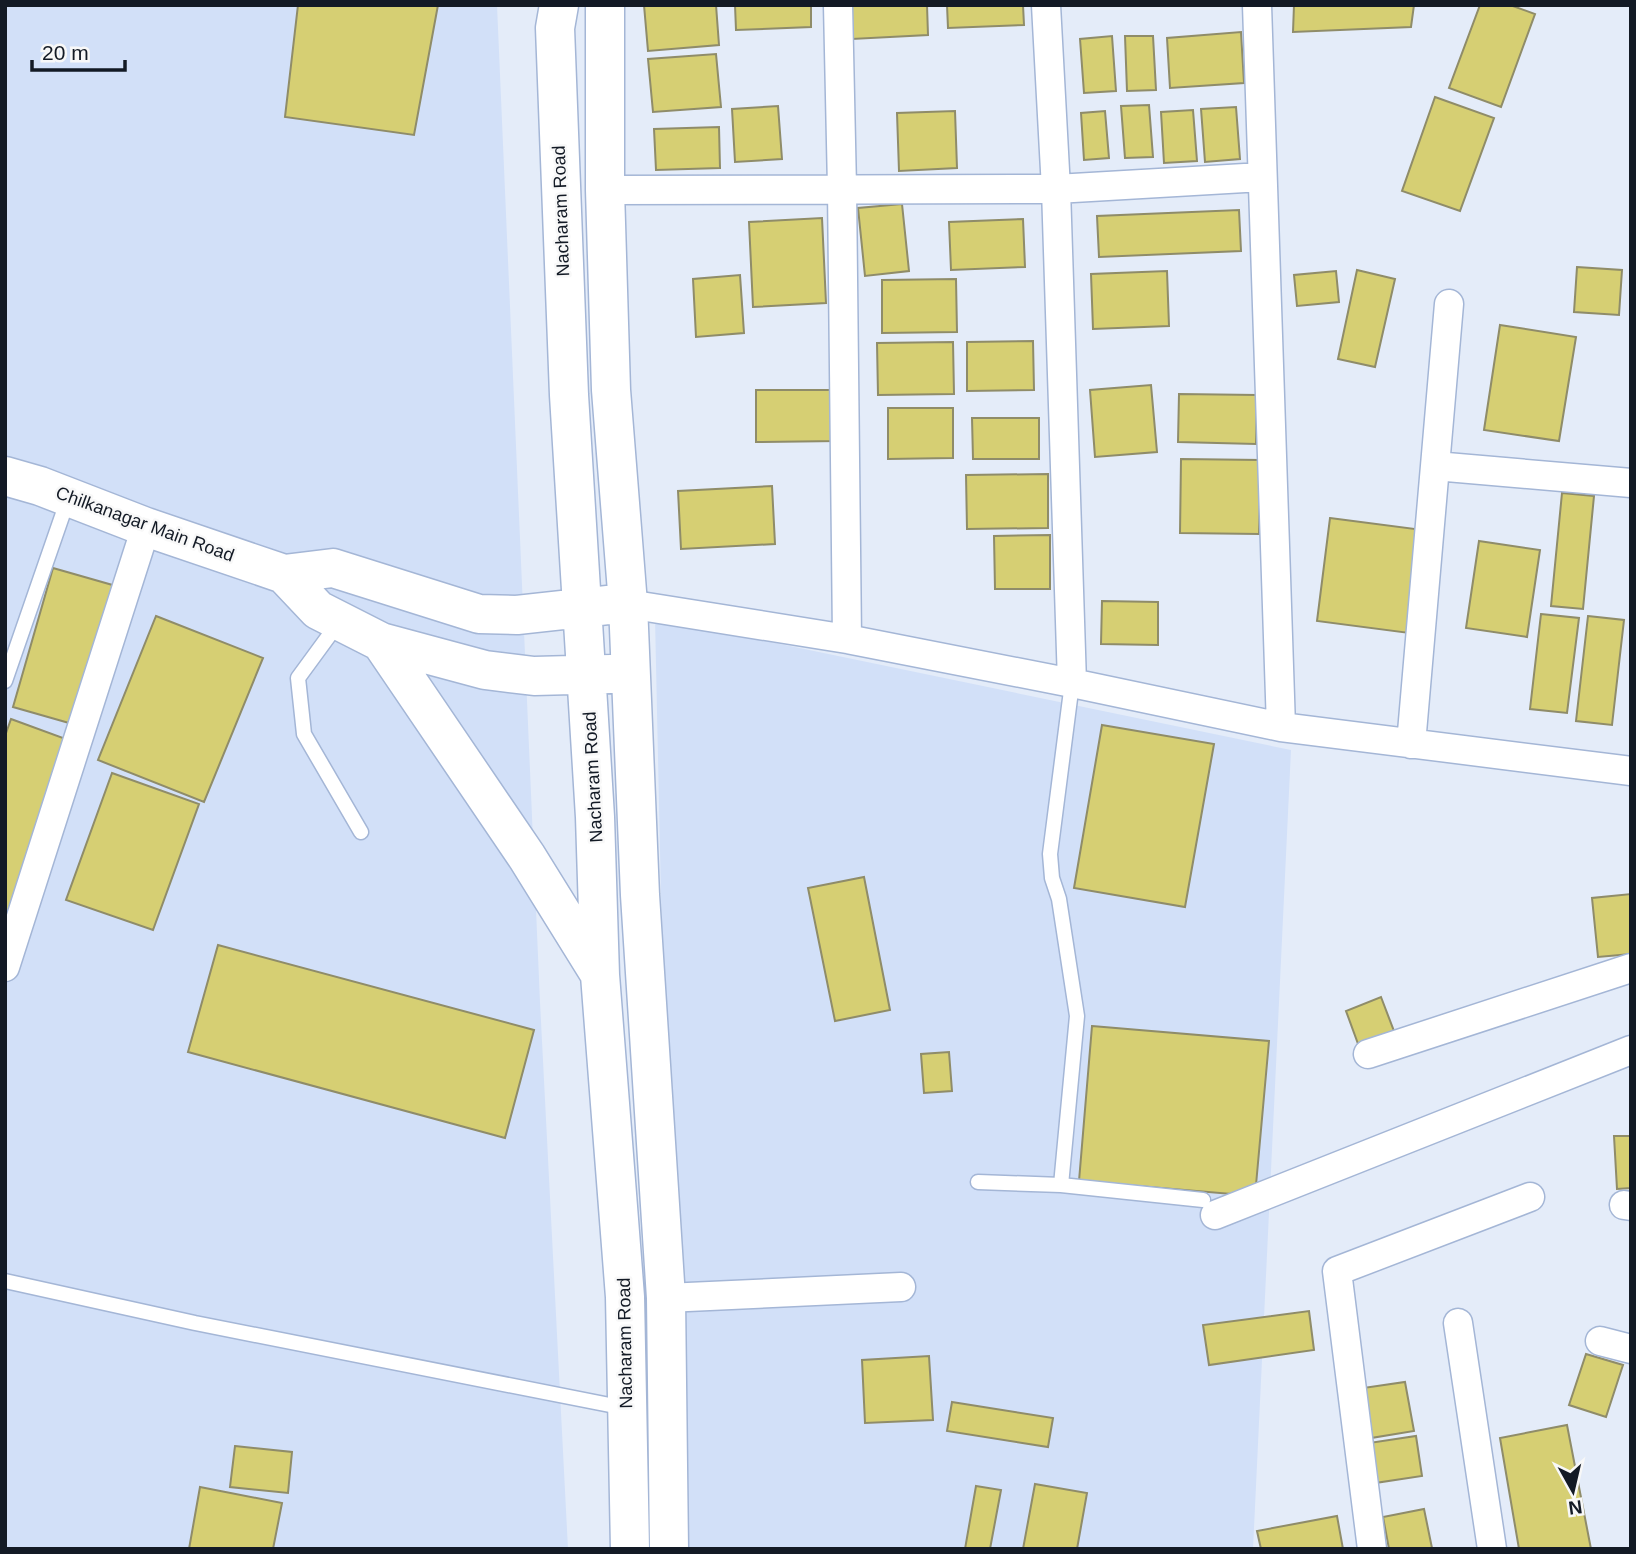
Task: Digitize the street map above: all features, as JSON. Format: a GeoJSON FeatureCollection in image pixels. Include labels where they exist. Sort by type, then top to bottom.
{"type":"FeatureCollection","features":[{"type":"Feature","properties":{"kind":"main road","name":"Nacharam Road"},"geometry":{"type":"LineString","coordinates":[[559,5],[555,28],[569,395],[595,817],[600,975],[625,1297],[630,1549]]}},
{"type":"Feature","properties":{"kind":"main road"},"geometry":{"type":"LineString","coordinates":[[605,5],[605,190],[611,390],[628,604],[640,895],[666,1298],[669,1549]]}},
{"type":"Feature","properties":{"kind":"main road","name":"Chilkanagar Main Road"},"geometry":{"type":"LineString","coordinates":[[5,476],[40,486],[146,527],[284,574]]}},
{"type":"Feature","properties":{"kind":"main road"},"geometry":{"type":"LineString","coordinates":[[284,574],[333,568],[479,614],[517,615],[628,604]]}},
{"type":"Feature","properties":{"kind":"main road"},"geometry":{"type":"LineString","coordinates":[[284,574],[318,610],[381,642],[485,670],[534,676],[631,674]]}},
{"type":"Feature","properties":{"kind":"main road"},"geometry":{"type":"LineString","coordinates":[[381,642],[527,857],[600,975]]}},
{"type":"Feature","properties":{"kind":"street"},"geometry":{"type":"LineString","coordinates":[[838,5],[847,639]]}},
{"type":"Feature","properties":{"kind":"street"},"geometry":{"type":"LineString","coordinates":[[1046,5],[1056,189],[1072,682]]}},
{"type":"Feature","properties":{"kind":"street"},"geometry":{"type":"LineString","coordinates":[[1257,5],[1281,727]]}},
{"type":"Feature","properties":{"kind":"street"},"geometry":{"type":"LineString","coordinates":[[605,190],[1056,189],[1262,177]]}},
{"type":"Feature","properties":{"kind":"street"},"geometry":{"type":"LineString","coordinates":[[1410,744],[1449,304]]}},
{"type":"Feature","properties":{"kind":"street"},"geometry":{"type":"LineString","coordinates":[[1435,466],[1631,483]]}},
{"type":"Feature","properties":{"kind":"street"},"geometry":{"type":"LineString","coordinates":[[5,967],[146,527]]}},
{"type":"Feature","properties":{"kind":"street"},"geometry":{"type":"LineString","coordinates":[[628,604],[847,639],[1072,682],[1281,727],[1631,771]]}},
{"type":"Feature","properties":{"kind":"street"},"geometry":{"type":"LineString","coordinates":[[1368,1054],[1631,968]]}},
{"type":"Feature","properties":{"kind":"street"},"geometry":{"type":"LineString","coordinates":[[1209,1208],[1631,1050]]}},
{"type":"Feature","properties":{"kind":"street"},"geometry":{"type":"LineString","coordinates":[[1372,1549],[1337,1270],[1530,1197]]}},
{"type":"Feature","properties":{"kind":"street"},"geometry":{"type":"LineString","coordinates":[[666,1298],[901,1287]]}},
{"type":"Feature","properties":{"kind":"street"},"geometry":{"type":"LineString","coordinates":[[1458,1322],[1492,1549]]}},
{"type":"Feature","properties":{"kind":"street"},"geometry":{"type":"LineString","coordinates":[[1600,1341],[1631,1349]]}},
{"type":"Feature","properties":{"kind":"lane"},"geometry":{"type":"LineString","coordinates":[[5,681],[68,497]]}},
{"type":"Feature","properties":{"kind":"lane"},"geometry":{"type":"LineString","coordinates":[[340,621],[298,678],[304,734],[361,832]]}},
{"type":"Feature","properties":{"kind":"lane"},"geometry":{"type":"LineString","coordinates":[[1061,1185],[1077,1016],[1050,855],[1072,682]]}},
{"type":"Feature","properties":{"kind":"lane"},"geometry":{"type":"LineString","coordinates":[[978,1182],[1061,1185],[1209,1208]]}},
{"type":"Feature","properties":{"kind":"lane"},"geometry":{"type":"LineString","coordinates":[[5,1280],[195,1323],[626,1408]]}},
{"type":"Feature","properties":{"kind":"shaded area"},"geometry":{"type":"Polygon","coordinates":[[[5,5],[497,5],[540,1002],[568,1549],[5,1549],[5,5]]]}},
{"type":"Feature","properties":{"kind":"shaded area"},"geometry":{"type":"Polygon","coordinates":[[[655,618],[1291,750],[1253,1549],[675,1549],[655,618]]]}},
{"type":"Feature","properties":{"kind":"building"},"geometry":{"type":"Polygon","coordinates":[[[298,5],[438,5],[414,135],[285,117],[298,5]]]}},
{"type":"Feature","properties":{"kind":"building"},"geometry":{"type":"Polygon","coordinates":[[[644,5],[716,5],[719,45],[648,51],[644,5]]]}},
{"type":"Feature","properties":{"kind":"building"},"geometry":{"type":"Polygon","coordinates":[[[735,5],[811,5],[811,27],[736,30],[735,5]]]}},
{"type":"Feature","properties":{"kind":"building"},"geometry":{"type":"Polygon","coordinates":[[[851,5],[927,5],[928,35],[852,39],[851,5]]]}},
{"type":"Feature","properties":{"kind":"building"},"geometry":{"type":"Polygon","coordinates":[[[947,5],[1023,5],[1024,25],[948,28],[947,5]]]}},
{"type":"Feature","properties":{"kind":"building"},"geometry":{"type":"Polygon","coordinates":[[[1294,5],[1414,5],[1411,27],[1293,32],[1294,5]]]}},
{"type":"Feature","properties":{"kind":"building"},"geometry":{"type":"Polygon","coordinates":[[[1480,5],[1510,5],[1535,14],[1501,107],[1449,88],[1480,5]]]}},
{"type":"Feature","properties":{"kind":"building"},"geometry":{"type":"Polygon","coordinates":[[[1241,32],[1244,83],[1170,88],[1167,38],[1241,32]]]}},
{"type":"Feature","properties":{"kind":"building"},"geometry":{"type":"Polygon","coordinates":[[[1112,36],[1116,91],[1084,93],[1080,39],[1112,36]]]}},
{"type":"Feature","properties":{"kind":"building"},"geometry":{"type":"Polygon","coordinates":[[[1125,36],[1153,36],[1156,90],[1127,91],[1125,36]]]}},
{"type":"Feature","properties":{"kind":"building"},"geometry":{"type":"Polygon","coordinates":[[[716,54],[721,107],[653,112],[648,59],[716,54]]]}},
{"type":"Feature","properties":{"kind":"building"},"geometry":{"type":"Polygon","coordinates":[[[1435,97],[1494,118],[1460,211],[1402,191],[1435,97]]]}},
{"type":"Feature","properties":{"kind":"building"},"geometry":{"type":"Polygon","coordinates":[[[1149,105],[1153,157],[1125,158],[1121,106],[1149,105]]]}},
{"type":"Feature","properties":{"kind":"building"},"geometry":{"type":"Polygon","coordinates":[[[778,106],[782,159],[735,162],[732,109],[778,106]]]}},
{"type":"Feature","properties":{"kind":"building"},"geometry":{"type":"Polygon","coordinates":[[[1236,107],[1240,159],[1205,162],[1201,109],[1236,107]]]}},
{"type":"Feature","properties":{"kind":"building"},"geometry":{"type":"Polygon","coordinates":[[[1193,110],[1197,161],[1164,163],[1161,112],[1193,110]]]}},
{"type":"Feature","properties":{"kind":"building"},"geometry":{"type":"Polygon","coordinates":[[[955,111],[957,168],[899,171],[897,113],[955,111]]]}},
{"type":"Feature","properties":{"kind":"building"},"geometry":{"type":"Polygon","coordinates":[[[1105,111],[1109,158],[1084,160],[1081,113],[1105,111]]]}},
{"type":"Feature","properties":{"kind":"building"},"geometry":{"type":"Polygon","coordinates":[[[719,127],[720,168],[656,170],[654,129],[719,127]]]}},
{"type":"Feature","properties":{"kind":"building"},"geometry":{"type":"Polygon","coordinates":[[[902,204],[909,271],[865,276],[858,208],[902,204]]]}},
{"type":"Feature","properties":{"kind":"building"},"geometry":{"type":"Polygon","coordinates":[[[1239,210],[1241,251],[1099,257],[1097,216],[1239,210]]]}},
{"type":"Feature","properties":{"kind":"building"},"geometry":{"type":"Polygon","coordinates":[[[822,218],[826,303],[753,307],[749,222],[822,218]]]}},
{"type":"Feature","properties":{"kind":"building"},"geometry":{"type":"Polygon","coordinates":[[[1023,219],[1025,267],[951,270],[949,222],[1023,219]]]}},
{"type":"Feature","properties":{"kind":"building"},"geometry":{"type":"Polygon","coordinates":[[[1577,267],[1622,270],[1619,315],[1574,312],[1577,267]]]}},
{"type":"Feature","properties":{"kind":"building"},"geometry":{"type":"Polygon","coordinates":[[[1357,270],[1395,279],[1375,367],[1338,359],[1357,270]]]}},
{"type":"Feature","properties":{"kind":"building"},"geometry":{"type":"Polygon","coordinates":[[[1167,271],[1169,326],[1093,329],[1091,274],[1167,271]]]}},
{"type":"Feature","properties":{"kind":"building"},"geometry":{"type":"Polygon","coordinates":[[[1336,271],[1339,302],[1297,306],[1294,275],[1336,271]]]}},
{"type":"Feature","properties":{"kind":"building"},"geometry":{"type":"Polygon","coordinates":[[[740,275],[744,333],[696,337],[693,279],[740,275]]]}},
{"type":"Feature","properties":{"kind":"building"},"geometry":{"type":"Polygon","coordinates":[[[956,279],[957,332],[882,333],[882,280],[956,279]]]}},
{"type":"Feature","properties":{"kind":"building"},"geometry":{"type":"Polygon","coordinates":[[[1500,325],[1576,337],[1559,441],[1484,430],[1500,325]]]}},
{"type":"Feature","properties":{"kind":"building"},"geometry":{"type":"Polygon","coordinates":[[[1033,341],[1034,390],[967,391],[967,342],[1033,341]]]}},
{"type":"Feature","properties":{"kind":"building"},"geometry":{"type":"Polygon","coordinates":[[[953,342],[954,394],[878,395],[877,343],[953,342]]]}},
{"type":"Feature","properties":{"kind":"building"},"geometry":{"type":"Polygon","coordinates":[[[1151,385],[1157,452],[1095,457],[1090,390],[1151,385]]]}},
{"type":"Feature","properties":{"kind":"building"},"geometry":{"type":"Polygon","coordinates":[[[756,390],[838,390],[838,441],[756,442],[756,390]]]}},
{"type":"Feature","properties":{"kind":"building"},"geometry":{"type":"Polygon","coordinates":[[[1179,394],[1257,395],[1256,444],[1178,442],[1179,394]]]}},
{"type":"Feature","properties":{"kind":"building"},"geometry":{"type":"Polygon","coordinates":[[[888,408],[953,408],[953,458],[888,459],[888,408]]]}},
{"type":"Feature","properties":{"kind":"building"},"geometry":{"type":"Polygon","coordinates":[[[972,418],[1039,418],[1039,459],[973,459],[972,418]]]}},
{"type":"Feature","properties":{"kind":"building"},"geometry":{"type":"Polygon","coordinates":[[[1181,459],[1261,460],[1259,534],[1180,533],[1181,459]]]}},
{"type":"Feature","properties":{"kind":"building"},"geometry":{"type":"Polygon","coordinates":[[[1048,474],[1048,528],[967,529],[966,475],[1048,474]]]}},
{"type":"Feature","properties":{"kind":"building"},"geometry":{"type":"Polygon","coordinates":[[[772,486],[775,544],[681,549],[678,491],[772,486]]]}},
{"type":"Feature","properties":{"kind":"building"},"geometry":{"type":"Polygon","coordinates":[[[1562,493],[1594,496],[1583,609],[1551,606],[1562,493]]]}},
{"type":"Feature","properties":{"kind":"building"},"geometry":{"type":"Polygon","coordinates":[[[1330,518],[1423,530],[1409,633],[1317,621],[1330,518]]]}},
{"type":"Feature","properties":{"kind":"building"},"geometry":{"type":"Polygon","coordinates":[[[1050,535],[1050,589],[995,589],[994,536],[1050,535]]]}},
{"type":"Feature","properties":{"kind":"building"},"geometry":{"type":"Polygon","coordinates":[[[1479,541],[1540,550],[1527,637],[1466,628],[1479,541]]]}},
{"type":"Feature","properties":{"kind":"building"},"geometry":{"type":"Polygon","coordinates":[[[53,568],[116,586],[76,725],[13,707],[53,568]]]}},
{"type":"Feature","properties":{"kind":"building"},"geometry":{"type":"Polygon","coordinates":[[[1102,601],[1158,602],[1158,645],[1101,644],[1102,601]]]}},
{"type":"Feature","properties":{"kind":"building"},"geometry":{"type":"Polygon","coordinates":[[[1541,614],[1579,618],[1567,713],[1530,709],[1541,614]]]}},
{"type":"Feature","properties":{"kind":"building"},"geometry":{"type":"Polygon","coordinates":[[[156,616],[263,658],[204,802],[98,760],[156,616]]]}},
{"type":"Feature","properties":{"kind":"building"},"geometry":{"type":"Polygon","coordinates":[[[1588,616],[1624,620],[1612,725],[1576,721],[1588,616]]]}},
{"type":"Feature","properties":{"kind":"building"},"geometry":{"type":"Polygon","coordinates":[[[11,719],[74,742],[5,930],[5,736],[11,719]]]}},
{"type":"Feature","properties":{"kind":"building"},"geometry":{"type":"Polygon","coordinates":[[[1102,725],[1214,744],[1185,907],[1074,888],[1102,725]]]}},
{"type":"Feature","properties":{"kind":"building"},"geometry":{"type":"Polygon","coordinates":[[[112,773],[199,804],[153,930],[66,900],[112,773]]]}},
{"type":"Feature","properties":{"kind":"building"},"geometry":{"type":"Polygon","coordinates":[[[864,877],[890,1010],[835,1021],[808,888],[864,877]]]}},
{"type":"Feature","properties":{"kind":"building"},"geometry":{"type":"Polygon","coordinates":[[[1631,894],[1631,954],[1598,957],[1592,898],[1631,894]]]}},
{"type":"Feature","properties":{"kind":"building"},"geometry":{"type":"Polygon","coordinates":[[[218,945],[534,1030],[505,1138],[188,1052],[218,945]]]}},
{"type":"Feature","properties":{"kind":"building"},"geometry":{"type":"Polygon","coordinates":[[[1381,997],[1397,1039],[1361,1052],[1346,1011],[1381,997]]]}},
{"type":"Feature","properties":{"kind":"building"},"geometry":{"type":"Polygon","coordinates":[[[1092,1026],[1269,1041],[1255,1196],[1079,1181],[1092,1026]]]}},
{"type":"Feature","properties":{"kind":"building"},"geometry":{"type":"Polygon","coordinates":[[[949,1052],[952,1091],[924,1093],[921,1054],[949,1052]]]}},
{"type":"Feature","properties":{"kind":"building"},"geometry":{"type":"Polygon","coordinates":[[[1614,1136],[1631,1136],[1631,1188],[1617,1189],[1614,1136]]]}},
{"type":"Feature","properties":{"kind":"building"},"geometry":{"type":"Polygon","coordinates":[[[1309,1311],[1314,1350],[1209,1365],[1203,1325],[1309,1311]]]}},
{"type":"Feature","properties":{"kind":"building"},"geometry":{"type":"Polygon","coordinates":[[[1586,1354],[1623,1365],[1606,1417],[1569,1405],[1586,1354]]]}},
{"type":"Feature","properties":{"kind":"building"},"geometry":{"type":"Polygon","coordinates":[[[929,1356],[933,1420],[865,1423],[862,1360],[929,1356]]]}},
{"type":"Feature","properties":{"kind":"building"},"geometry":{"type":"Polygon","coordinates":[[[1405,1382],[1414,1431],[1371,1438],[1363,1388],[1405,1382]]]}},
{"type":"Feature","properties":{"kind":"building"},"geometry":{"type":"Polygon","coordinates":[[[952,1402],[1053,1418],[1048,1447],[947,1431],[952,1402]]]}},
{"type":"Feature","properties":{"kind":"building"},"geometry":{"type":"Polygon","coordinates":[[[1567,1425],[1591,1549],[1519,1549],[1500,1438],[1567,1425]]]}},
{"type":"Feature","properties":{"kind":"building"},"geometry":{"type":"Polygon","coordinates":[[[1416,1436],[1422,1476],[1375,1483],[1369,1443],[1416,1436]]]}},
{"type":"Feature","properties":{"kind":"building"},"geometry":{"type":"Polygon","coordinates":[[[235,1446],[292,1452],[288,1493],[230,1487],[235,1446]]]}},
{"type":"Feature","properties":{"kind":"building"},"geometry":{"type":"Polygon","coordinates":[[[1035,1484],[1087,1493],[1077,1549],[1023,1549],[1035,1484]]]}},
{"type":"Feature","properties":{"kind":"building"},"geometry":{"type":"Polygon","coordinates":[[[976,1486],[1001,1490],[990,1549],[965,1549],[976,1486]]]}},
{"type":"Feature","properties":{"kind":"building"},"geometry":{"type":"Polygon","coordinates":[[[200,1487],[282,1503],[273,1549],[189,1549],[200,1487]]]}},
{"type":"Feature","properties":{"kind":"building"},"geometry":{"type":"Polygon","coordinates":[[[1424,1509],[1432,1548],[1389,1549],[1383,1517],[1424,1509]]]}},
{"type":"Feature","properties":{"kind":"building"},"geometry":{"type":"Polygon","coordinates":[[[1337,1516],[1343,1549],[1261,1549],[1257,1531],[1337,1516]]]}}]}
